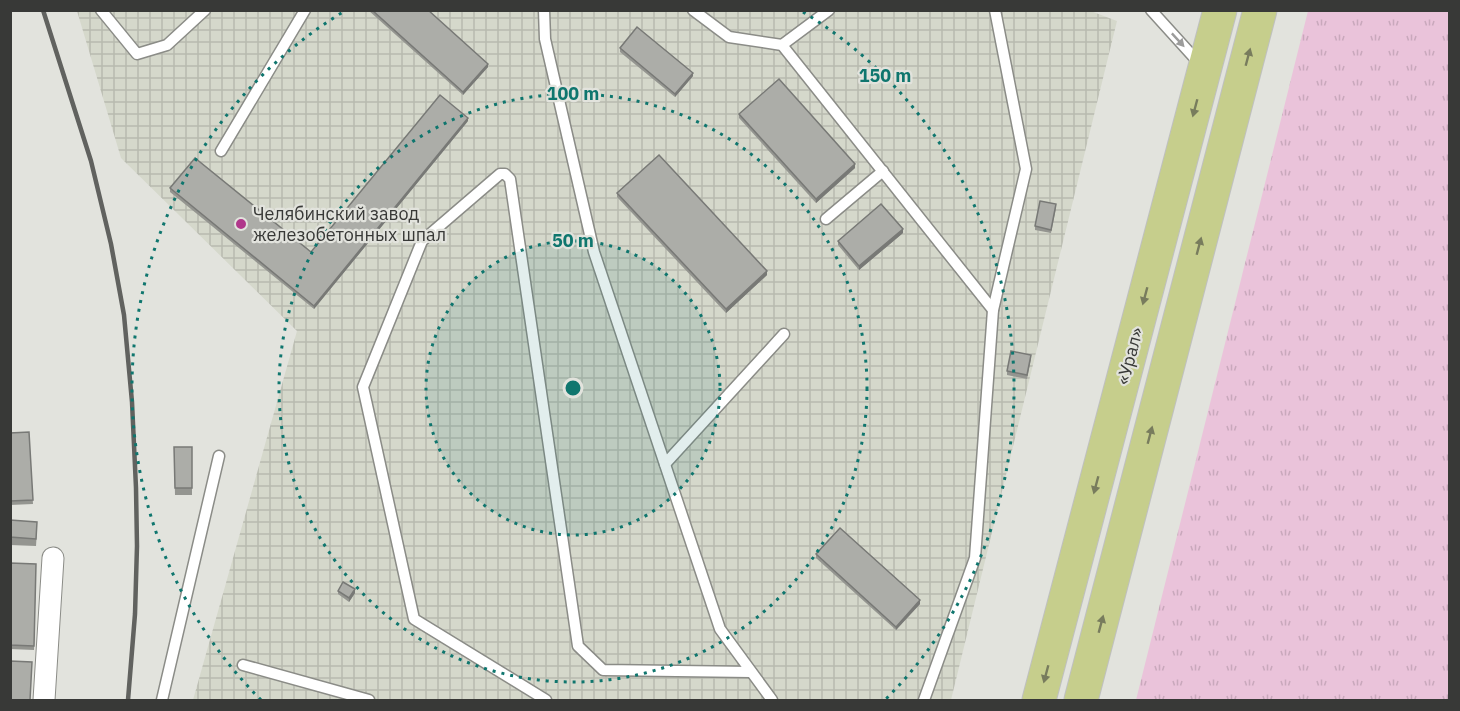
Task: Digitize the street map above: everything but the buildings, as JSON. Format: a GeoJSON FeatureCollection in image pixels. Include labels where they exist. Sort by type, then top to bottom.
{"type":"FeatureCollection","features":[{"type":"Feature","properties":{"kind":"main road","name":"«Урал»"},"geometry":{"type":"LineString","coordinates":[[1039,700],[1220,10]]}},
{"type":"Feature","properties":{"kind":"main road"},"geometry":{"type":"LineString","coordinates":[[1081,700],[1260,10]]}},
{"type":"Feature","properties":{"kind":"street"},"geometry":{"type":"LineString","coordinates":[[44,700],[53,558]]}},
{"type":"Feature","properties":{"kind":"lane"},"geometry":{"type":"LineString","coordinates":[[101,10],[137,54],[167,45],[205,10]]}},
{"type":"Feature","properties":{"kind":"lane"},"geometry":{"type":"LineString","coordinates":[[221,151],[305,10]]}},
{"type":"Feature","properties":{"kind":"lane"},"geometry":{"type":"LineString","coordinates":[[544,10],[545,39],[594,252],[720,629],[772,700]]}},
{"type":"Feature","properties":{"kind":"lane"},"geometry":{"type":"LineString","coordinates":[[693,10],[729,38],[782,45],[993,310]]}},
{"type":"Feature","properties":{"kind":"lane"},"geometry":{"type":"LineString","coordinates":[[782,45],[829,10]]}},
{"type":"Feature","properties":{"kind":"lane"},"geometry":{"type":"LineString","coordinates":[[1151,10],[1205,69]]}},
{"type":"Feature","properties":{"kind":"lane"},"geometry":{"type":"LineString","coordinates":[[924,700],[975,558],[993,310],[1026,169],[994,11]]}},
{"type":"Feature","properties":{"kind":"lane"},"geometry":{"type":"LineString","coordinates":[[826,219],[883,171]]}},
{"type":"Feature","properties":{"kind":"lane"},"geometry":{"type":"LineString","coordinates":[[546,700],[414,619],[363,387],[422,241],[500,174],[506,174],[510,179],[578,646],[603,670],[751,672]]}},
{"type":"Feature","properties":{"kind":"lane"},"geometry":{"type":"LineString","coordinates":[[665,464],[784,334]]}},
{"type":"Feature","properties":{"kind":"lane"},"geometry":{"type":"LineString","coordinates":[[162,700],[219,456]]}},
{"type":"Feature","properties":{"kind":"lane"},"geometry":{"type":"LineString","coordinates":[[243,665],[369,700]]}},
{"type":"Feature","properties":{"kind":"shaded area"},"geometry":{"type":"Polygon","coordinates":[[[1088,10],[1117,21],[951,700],[193,700],[297,331],[121,158],[77,11],[1088,10]]]}},
{"type":"Feature","properties":{"kind":"green space"},"geometry":{"type":"Polygon","coordinates":[[[1308,11],[1449,11],[1449,700],[1136,700],[1308,11]]]}},
{"type":"Feature","properties":{"kind":"railway"},"geometry":{"type":"LineString","coordinates":[[43,10],[91,161],[111,244],[124,315],[132,402],[137,546],[135,614],[128,700]]}},
{"type":"Feature","properties":{"kind":"place","name":"Челябинский завод железобетонных шпал"},"geometry":{"type":"Point","coordinates":[241,224]}}]}
